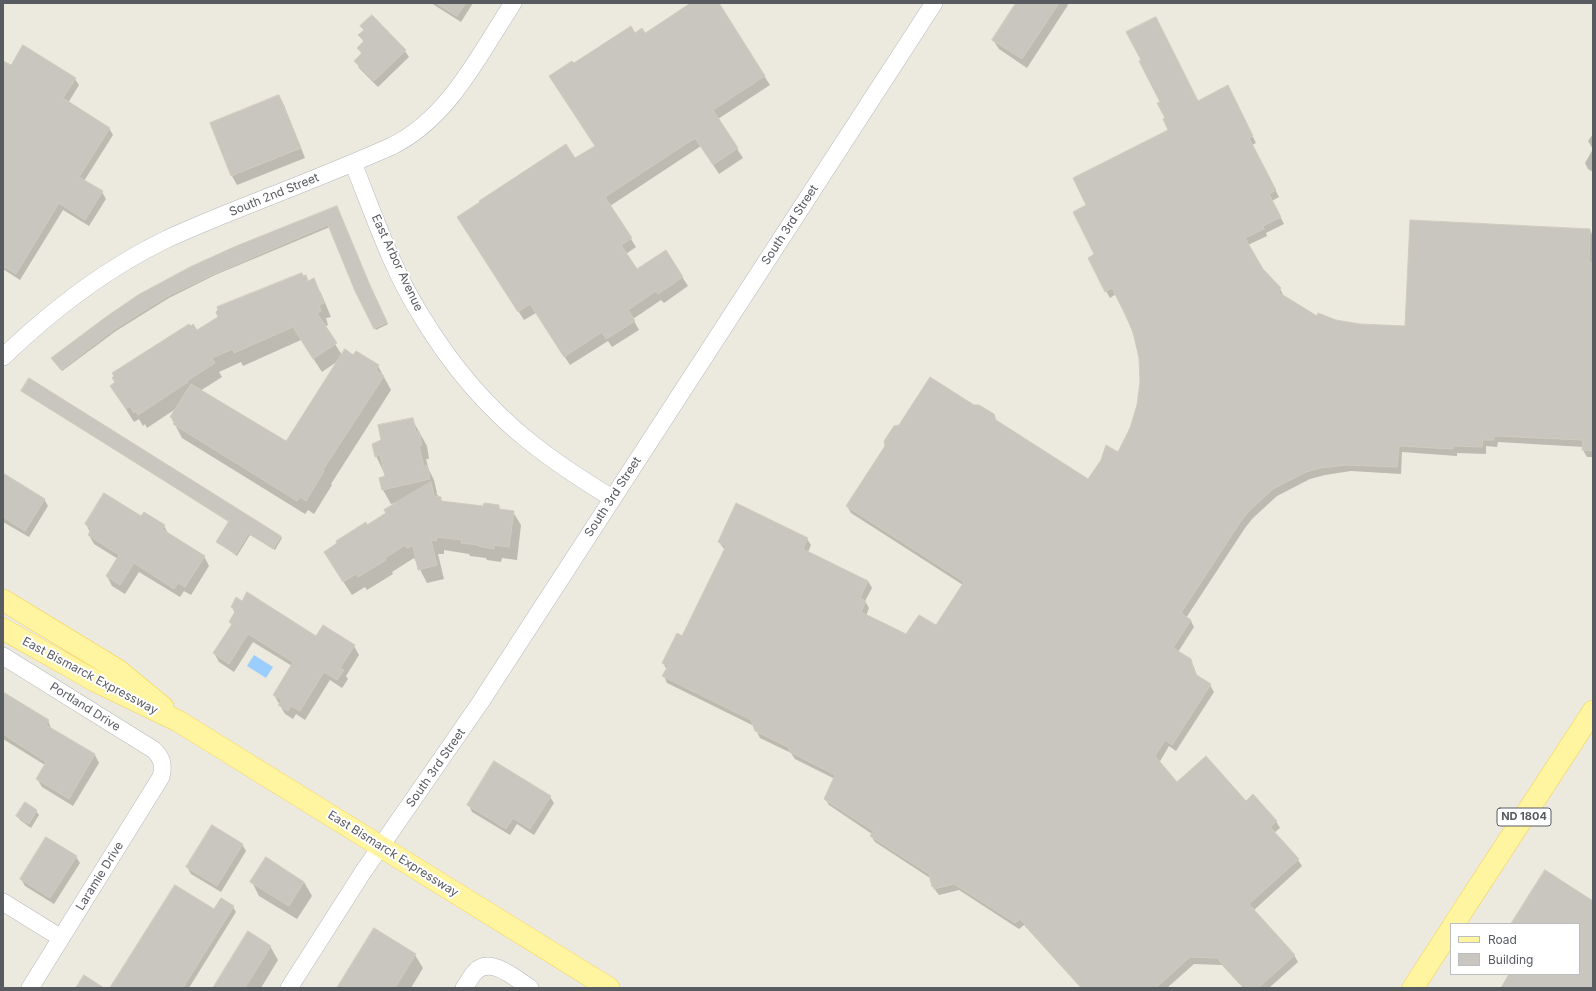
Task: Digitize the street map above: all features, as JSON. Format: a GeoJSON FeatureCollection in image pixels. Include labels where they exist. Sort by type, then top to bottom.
{"type":"FeatureCollection","features":[{"type":"Feature","properties":{"kind":"main road","name":"East Bismarck Expressway"},"geometry":{"type":"LineString","coordinates":[[3,600],[118,670],[178,721]]}},
{"type":"Feature","properties":{"kind":"main road","name":"East Bismarck Expressway"},"geometry":{"type":"LineString","coordinates":[[3,629],[95,681],[178,721],[608,988]]}},
{"type":"Feature","properties":{"kind":"main road","name":"ND 1804"},"geometry":{"type":"LineString","coordinates":[[1455,923],[1593,711]]}},
{"type":"Feature","properties":{"kind":"main road"},"geometry":{"type":"LineString","coordinates":[[1413,988],[1450,931]]}},
{"type":"Feature","properties":{"kind":"street","name":"South 2nd Street"},"geometry":{"type":"LineString","coordinates":[[3,356],[55,311],[96,281],[165,240],[215,218],[353,163],[415,133],[438,113],[458,88],[512,3]]}},
{"type":"Feature","properties":{"kind":"street","name":"South 3rd Street"},"geometry":{"type":"LineString","coordinates":[[289,988],[363,872],[480,703],[934,3]]}},
{"type":"Feature","properties":{"kind":"street","name":"East Arbor Avenue"},"geometry":{"type":"LineString","coordinates":[[353,163],[390,253],[409,294],[429,329],[459,370],[490,406],[530,442],[568,470],[612,498]]}},
{"type":"Feature","properties":{"kind":"street","name":"Portland Drive"},"geometry":{"type":"LineString","coordinates":[[3,656],[154,750],[162,762]]}},
{"type":"Feature","properties":{"kind":"street","name":"Laramie Drive"},"geometry":{"type":"LineString","coordinates":[[30,988],[161,776],[162,762]]}},
{"type":"Feature","properties":{"kind":"street"},"geometry":{"type":"LineString","coordinates":[[3,902],[61,938]]}},
{"type":"Feature","properties":{"kind":"street"},"geometry":{"type":"LineString","coordinates":[[464,988],[474,972],[480,967],[488,965],[496,966],[530,988]]}},
{"type":"Feature","properties":{"kind":"water"},"geometry":{"type":"Polygon","coordinates":[[[254,655],[273,667],[266,678],[247,666],[254,655]]]}},
{"type":"Feature","properties":{"kind":"building"},"geometry":{"type":"Polygon","coordinates":[[[436,3],[466,3],[457,16],[436,3]]]}},
{"type":"Feature","properties":{"kind":"building"},"geometry":{"type":"Polygon","coordinates":[[[691,3],[719,3],[765,76],[713,110],[738,148],[713,165],[695,138],[605,197],[632,238],[621,245],[637,269],[666,250],[683,277],[658,294],[656,291],[628,310],[635,321],[606,339],[602,332],[564,357],[530,304],[518,312],[457,217],[566,144],[575,158],[595,146],[549,76],[572,61],[574,63],[631,26],[635,33],[642,28],[645,33],[691,3]]]}},
{"type":"Feature","properties":{"kind":"building"},"geometry":{"type":"Polygon","coordinates":[[[1016,3],[1059,3],[1022,59],[992,40],[1016,3]]]}},
{"type":"Feature","properties":{"kind":"building"},"geometry":{"type":"Polygon","coordinates":[[[372,15],[406,50],[374,81],[354,61],[362,53],[357,48],[364,41],[358,35],[364,30],[360,26],[372,15]]]}},
{"type":"Feature","properties":{"kind":"building"},"geometry":{"type":"Polygon","coordinates":[[[1156,17],[1198,101],[1228,85],[1253,136],[1249,138],[1276,190],[1269,194],[1281,217],[1263,226],[1264,229],[1245,238],[1263,269],[1281,288],[1278,292],[1317,316],[1318,313],[1336,320],[1360,324],[1405,326],[1410,220],[1590,229],[1589,262],[1593,263],[1593,451],[1582,450],[1583,440],[1494,436],[1494,440],[1483,440],[1482,447],[1454,446],[1453,449],[1399,446],[1397,467],[1346,465],[1321,468],[1306,472],[1273,489],[1249,511],[1181,613],[1191,620],[1173,648],[1191,659],[1195,674],[1211,684],[1172,745],[1165,740],[1155,756],[1177,782],[1206,756],[1246,801],[1253,794],[1277,821],[1270,827],[1299,859],[1249,904],[1295,955],[1258,988],[1244,988],[1217,958],[1190,957],[1156,988],[1082,988],[1020,919],[1015,923],[954,884],[934,889],[933,886],[932,887],[929,874],[870,836],[873,831],[824,799],[835,775],[790,752],[788,747],[755,731],[751,720],[662,676],[668,666],[662,663],[677,633],[682,636],[726,546],[718,542],[736,503],[808,538],[803,549],[868,581],[860,598],[866,601],[861,612],[906,634],[919,615],[936,625],[964,582],[846,506],[885,446],[884,441],[894,426],[899,425],[930,377],[974,405],[979,405],[994,414],[996,420],[1088,479],[1101,460],[1106,445],[1118,452],[1130,428],[1137,405],[1140,382],[1139,358],[1133,332],[1112,288],[1105,292],[1088,258],[1094,254],[1073,212],[1086,205],[1073,178],[1168,130],[1163,119],[1165,118],[1157,103],[1160,102],[1139,61],[1141,60],[1126,32],[1156,17]]]}},
{"type":"Feature","properties":{"kind":"building"},"geometry":{"type":"Polygon","coordinates":[[[23,45],[76,78],[63,98],[110,128],[79,177],[103,191],[85,220],[59,203],[16,274],[3,266],[3,61],[11,65],[23,45]]]}},
{"type":"Feature","properties":{"kind":"building"},"geometry":{"type":"Polygon","coordinates":[[[279,95],[301,148],[231,176],[210,123],[279,95]]]}},
{"type":"Feature","properties":{"kind":"building"},"geometry":{"type":"Polygon","coordinates":[[[337,206],[387,322],[374,329],[355,291],[328,225],[214,274],[168,296],[115,329],[61,370],[51,358],[138,295],[190,267],[234,247],[337,206]]]}},
{"type":"Feature","properties":{"kind":"building"},"geometry":{"type":"Polygon","coordinates":[[[302,273],[303,276],[306,275],[308,281],[314,278],[324,303],[319,305],[321,311],[317,313],[337,343],[313,359],[293,327],[234,353],[233,349],[212,358],[215,363],[138,415],[136,411],[134,413],[130,406],[126,409],[110,386],[115,382],[112,378],[114,376],[112,373],[189,324],[191,326],[193,324],[197,330],[218,317],[216,312],[218,310],[217,307],[302,273]]]}},
{"type":"Feature","properties":{"kind":"building"},"geometry":{"type":"Polygon","coordinates":[[[345,349],[353,355],[356,351],[379,365],[376,370],[384,376],[323,470],[324,471],[306,501],[300,497],[297,501],[173,424],[176,420],[170,417],[191,384],[286,441],[345,349]]]}},
{"type":"Feature","properties":{"kind":"building"},"geometry":{"type":"Polygon","coordinates":[[[29,378],[281,536],[273,549],[249,533],[236,554],[216,542],[229,521],[21,391],[29,378]]]}},
{"type":"Feature","properties":{"kind":"building"},"geometry":{"type":"Polygon","coordinates":[[[413,418],[416,432],[419,431],[422,445],[419,446],[424,466],[427,465],[430,479],[382,490],[379,478],[385,476],[380,455],[375,457],[372,444],[381,440],[378,425],[413,418]]]}},
{"type":"Feature","properties":{"kind":"building"},"geometry":{"type":"Polygon","coordinates":[[[3,473],[45,499],[25,531],[3,517],[3,473]]]}},
{"type":"Feature","properties":{"kind":"building"},"geometry":{"type":"Polygon","coordinates":[[[431,482],[434,496],[441,497],[441,501],[483,506],[484,503],[499,505],[499,509],[514,511],[509,547],[494,545],[494,549],[461,543],[462,540],[437,537],[436,541],[431,540],[437,565],[418,570],[413,546],[407,548],[405,545],[385,558],[386,560],[358,577],[356,574],[343,582],[324,552],[337,543],[336,541],[366,522],[367,525],[386,513],[384,510],[431,482]]]}},
{"type":"Feature","properties":{"kind":"building"},"geometry":{"type":"Polygon","coordinates":[[[104,493],[141,516],[144,512],[165,525],[162,529],[205,556],[185,587],[178,583],[174,589],[134,563],[120,585],[106,576],[119,555],[88,535],[91,529],[85,524],[104,493]]]}},
{"type":"Feature","properties":{"kind":"building"},"geometry":{"type":"Polygon","coordinates":[[[247,592],[316,636],[323,625],[355,645],[340,668],[344,670],[337,680],[324,672],[300,711],[291,706],[288,711],[278,705],[282,700],[273,695],[293,662],[248,634],[229,664],[213,653],[232,624],[229,622],[236,610],[231,607],[236,597],[242,601],[247,592]]]}},
{"type":"Feature","properties":{"kind":"building"},"geometry":{"type":"Polygon","coordinates":[[[3,692],[49,720],[46,725],[95,754],[69,799],[36,779],[46,762],[3,734],[3,692]]]}},
{"type":"Feature","properties":{"kind":"building"},"geometry":{"type":"Polygon","coordinates":[[[494,761],[551,796],[530,829],[513,818],[506,829],[467,805],[494,761]]]}},
{"type":"Feature","properties":{"kind":"building"},"geometry":{"type":"Polygon","coordinates":[[[25,802],[37,810],[29,824],[16,816],[25,802]]]}},
{"type":"Feature","properties":{"kind":"building"},"geometry":{"type":"Polygon","coordinates":[[[212,825],[243,844],[217,886],[186,867],[212,825]]]}},
{"type":"Feature","properties":{"kind":"building"},"geometry":{"type":"Polygon","coordinates":[[[46,837],[77,856],[50,898],[20,879],[46,837]]]}},
{"type":"Feature","properties":{"kind":"building"},"geometry":{"type":"Polygon","coordinates":[[[266,857],[304,882],[289,906],[250,882],[266,857]]]}},
{"type":"Feature","properties":{"kind":"building"},"geometry":{"type":"Polygon","coordinates":[[[1545,870],[1593,901],[1593,988],[1501,988],[1508,975],[1580,975],[1580,923],[1512,923],[1545,870]]]}},
{"type":"Feature","properties":{"kind":"building"},"geometry":{"type":"Polygon","coordinates":[[[175,885],[214,909],[221,898],[234,906],[183,988],[110,988],[175,885]]]}},
{"type":"Feature","properties":{"kind":"building"},"geometry":{"type":"Polygon","coordinates":[[[374,928],[416,954],[395,988],[337,988],[374,928]]]}},
{"type":"Feature","properties":{"kind":"building"},"geometry":{"type":"Polygon","coordinates":[[[248,931],[271,946],[245,988],[213,988],[248,931]]]}},
{"type":"Feature","properties":{"kind":"building"},"geometry":{"type":"Polygon","coordinates":[[[84,975],[104,988],[76,988],[84,975]]]}}]}
